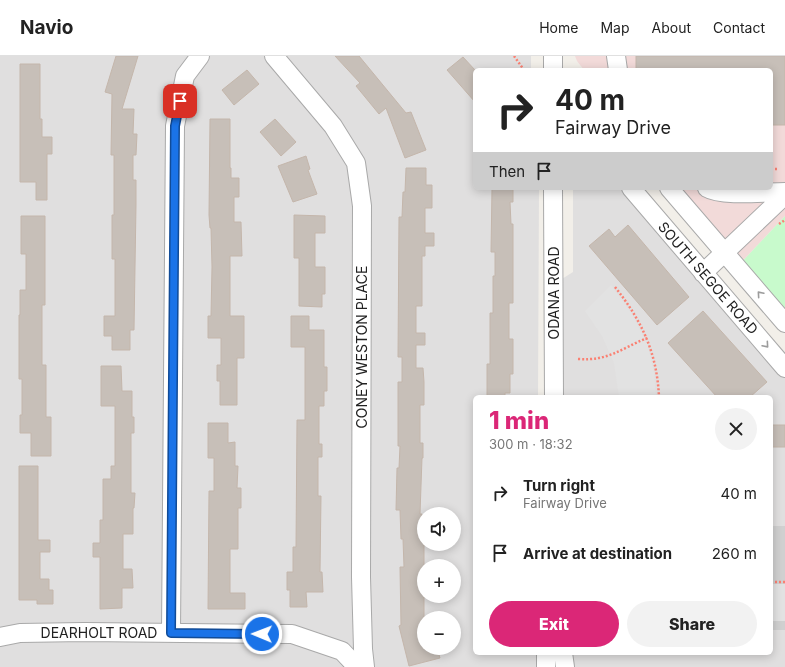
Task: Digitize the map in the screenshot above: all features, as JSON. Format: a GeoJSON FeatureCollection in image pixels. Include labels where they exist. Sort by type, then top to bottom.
{"type":"FeatureCollection","features":[{"type":"Feature","properties":{"kind":"street"},"geometry":{"type":"LineString","coordinates":[[171,633],[175,126],[186,76],[200,56]]}},
{"type":"Feature","properties":{"kind":"street","name":"CONEY WESTON PLACE"},"geometry":{"type":"LineString","coordinates":[[274,56],[333,126],[356,162],[362,206],[361,577],[365,667]]}},
{"type":"Feature","properties":{"kind":"street"},"geometry":{"type":"LineString","coordinates":[[553,56],[553,68]]}},
{"type":"Feature","properties":{"kind":"street"},"geometry":{"type":"LineString","coordinates":[[616,56],[618,68]]}},
{"type":"Feature","properties":{"kind":"street","name":"ODANA ROAD"},"geometry":{"type":"LineString","coordinates":[[553,190],[554,395]]}},
{"type":"Feature","properties":{"kind":"street","name":"SOUTH SEGOE ROAD"},"geometry":{"type":"LineString","coordinates":[[633,190],[785,368]]}},
{"type":"Feature","properties":{"kind":"street","name":"SOUTH SEGOE ROAD"},"geometry":{"type":"LineString","coordinates":[[671,190],[726,252],[785,323]]}},
{"type":"Feature","properties":{"kind":"street"},"geometry":{"type":"LineString","coordinates":[[711,190],[728,192],[785,192]]}},
{"type":"Feature","properties":{"kind":"street"},"geometry":{"type":"LineString","coordinates":[[703,273],[785,195]]}},
{"type":"Feature","properties":{"kind":"street","name":"DEARHOLT ROAD"},"geometry":{"type":"LineString","coordinates":[[0,637],[20,633],[292,634],[342,651],[357,667]]}},
{"type":"Feature","properties":{"kind":"street"},"geometry":{"type":"LineString","coordinates":[[546,655],[546,667]]}},
{"type":"Feature","properties":{"kind":"street"},"geometry":{"type":"LineString","coordinates":[[563,655],[564,667]]}},
{"type":"Feature","properties":{"kind":"path"},"geometry":{"type":"LineString","coordinates":[[514,56],[523,68]]}},
{"type":"Feature","properties":{"kind":"path"},"geometry":{"type":"LineString","coordinates":[[773,169],[779,169]]}},
{"type":"Feature","properties":{"kind":"path"},"geometry":{"type":"LineString","coordinates":[[616,287],[636,314],[647,338],[654,357],[658,395]]}},
{"type":"Feature","properties":{"kind":"path"},"geometry":{"type":"LineString","coordinates":[[578,359],[592,360],[602,358],[619,352],[647,338]]}},
{"type":"Feature","properties":{"kind":"path"},"geometry":{"type":"LineString","coordinates":[[773,582],[785,582]]}},
{"type":"Feature","properties":{"kind":"shaded area"},"geometry":{"type":"Polygon","coordinates":[[[0,56],[531,56],[531,68],[473,68],[473,190],[539,190],[538,395],[473,395],[473,655],[538,655],[538,667],[0,667],[0,56]]]}},
{"type":"Feature","properties":{"kind":"shaded area"},"geometry":{"type":"Polygon","coordinates":[[[575,56],[785,56],[785,216],[737,267],[671,190],[773,190],[773,68],[582,68],[575,56]]]}},
{"type":"Feature","properties":{"kind":"shaded area"},"geometry":{"type":"Polygon","coordinates":[[[573,190],[621,190],[703,273],[785,368],[785,667],[572,667],[572,655],[773,655],[773,395],[554,395],[554,284],[573,272],[573,190]]]}},
{"type":"Feature","properties":{"kind":"shaded area"},"geometry":{"type":"Polygon","coordinates":[[[611,285],[632,314],[648,346],[654,373],[656,395],[619,395],[614,363],[602,336],[585,311],[611,285]]]}},
{"type":"Feature","properties":{"kind":"shaded area"},"geometry":{"type":"Polygon","coordinates":[[[773,526],[785,526],[785,630],[773,630],[773,526]]]}},
{"type":"Feature","properties":{"kind":"shaded area"},"geometry":{"type":"Polygon","coordinates":[[[773,584],[785,584],[785,621],[773,621],[773,584]]]}},
{"type":"Feature","properties":{"kind":"green space"},"geometry":{"type":"Polygon","coordinates":[[[785,216],[785,323],[737,267],[785,216]]]}},
{"type":"Feature","properties":{"kind":"building"},"geometry":{"type":"Polygon","coordinates":[[[116,56],[138,56],[122,109],[134,109],[133,134],[137,134],[136,155],[133,155],[133,180],[136,180],[134,330],[130,330],[130,350],[112,350],[112,336],[104,336],[104,316],[115,316],[115,259],[112,259],[114,155],[111,155],[112,94],[105,92],[116,56]]]}},
{"type":"Feature","properties":{"kind":"building"},"geometry":{"type":"Polygon","coordinates":[[[335,56],[359,56],[406,113],[411,112],[426,150],[405,158],[386,108],[379,114],[356,86],[360,83],[335,56]]]}},
{"type":"Feature","properties":{"kind":"building"},"geometry":{"type":"Polygon","coordinates":[[[636,56],[785,56],[785,125],[773,125],[773,68],[636,68],[636,56]]]}},
{"type":"Feature","properties":{"kind":"building"},"geometry":{"type":"Polygon","coordinates":[[[463,57],[473,68],[473,100],[447,70],[463,57]]]}},
{"type":"Feature","properties":{"kind":"building"},"geometry":{"type":"Polygon","coordinates":[[[20,64],[40,64],[40,119],[42,119],[42,137],[52,137],[52,154],[47,154],[47,200],[36,200],[36,182],[20,182],[20,64]]]}},
{"type":"Feature","properties":{"kind":"building"},"geometry":{"type":"Polygon","coordinates":[[[247,70],[259,84],[234,105],[222,90],[247,70]]]}},
{"type":"Feature","properties":{"kind":"building"},"geometry":{"type":"Polygon","coordinates":[[[210,119],[230,119],[231,178],[239,178],[239,197],[234,197],[234,222],[241,222],[242,256],[230,256],[230,316],[244,316],[244,358],[237,358],[237,405],[220,405],[220,381],[217,381],[217,365],[221,365],[221,338],[208,338],[208,316],[211,316],[212,267],[211,228],[209,215],[210,119]]]}},
{"type":"Feature","properties":{"kind":"building"},"geometry":{"type":"Polygon","coordinates":[[[275,119],[296,142],[281,156],[260,132],[275,119]]]}},
{"type":"Feature","properties":{"kind":"building"},"geometry":{"type":"Polygon","coordinates":[[[306,156],[310,169],[308,170],[317,194],[293,202],[278,166],[306,156]]]}},
{"type":"Feature","properties":{"kind":"building"},"geometry":{"type":"Polygon","coordinates":[[[406,168],[426,168],[426,185],[432,185],[432,208],[425,208],[425,233],[434,233],[434,246],[425,246],[425,256],[422,256],[422,306],[416,306],[416,333],[425,333],[425,345],[416,345],[416,368],[423,368],[424,382],[424,405],[420,405],[420,443],[423,443],[423,458],[420,507],[417,507],[417,551],[424,551],[424,559],[417,559],[417,603],[424,603],[424,611],[417,611],[417,655],[439,655],[440,658],[409,666],[399,626],[401,625],[400,567],[404,567],[400,510],[396,510],[397,468],[399,468],[400,446],[398,446],[398,382],[402,382],[402,357],[398,357],[399,217],[402,217],[403,192],[405,192],[406,168]]]}},
{"type":"Feature","properties":{"kind":"building"},"geometry":{"type":"Polygon","coordinates":[[[492,190],[513,190],[513,202],[510,202],[511,224],[513,224],[513,303],[509,303],[509,339],[513,339],[513,374],[510,374],[510,393],[505,393],[505,395],[487,395],[487,364],[490,364],[490,313],[493,313],[493,276],[495,276],[495,252],[491,252],[492,190]]]}},
{"type":"Feature","properties":{"kind":"building"},"geometry":{"type":"Polygon","coordinates":[[[294,215],[325,216],[325,233],[315,233],[315,267],[325,267],[325,294],[322,294],[322,307],[299,306],[299,258],[294,258],[294,215]]]}},
{"type":"Feature","properties":{"kind":"building"},"geometry":{"type":"Polygon","coordinates":[[[21,216],[45,216],[45,305],[42,305],[42,365],[46,365],[46,417],[51,417],[51,456],[31,456],[31,433],[20,433],[20,415],[22,415],[22,379],[19,379],[20,290],[26,290],[26,254],[21,254],[21,216]]]}},
{"type":"Feature","properties":{"kind":"building"},"geometry":{"type":"Polygon","coordinates":[[[628,225],[689,297],[657,325],[589,246],[609,229],[615,237],[628,225]]]}},
{"type":"Feature","properties":{"kind":"building"},"geometry":{"type":"Polygon","coordinates":[[[703,311],[767,382],[752,395],[715,395],[668,343],[703,311]]]}},
{"type":"Feature","properties":{"kind":"building"},"geometry":{"type":"Polygon","coordinates":[[[291,316],[309,316],[309,330],[324,330],[324,367],[327,367],[327,391],[324,391],[324,406],[319,406],[319,444],[322,444],[322,457],[318,457],[318,496],[321,496],[320,572],[322,572],[323,592],[306,592],[307,607],[290,607],[290,590],[287,590],[287,572],[293,572],[293,547],[296,547],[297,420],[305,420],[305,347],[291,347],[291,316]]]}},
{"type":"Feature","properties":{"kind":"building"},"geometry":{"type":"Polygon","coordinates":[[[101,366],[121,366],[122,391],[132,391],[132,417],[134,417],[134,433],[131,433],[131,493],[135,493],[133,508],[133,534],[123,534],[123,569],[132,569],[133,588],[122,588],[122,608],[100,609],[100,557],[93,557],[93,543],[100,543],[100,520],[103,520],[103,479],[111,479],[111,466],[115,466],[115,406],[101,406],[101,366]]]}},
{"type":"Feature","properties":{"kind":"building"},"geometry":{"type":"Polygon","coordinates":[[[208,423],[228,423],[228,443],[235,442],[235,466],[238,466],[237,488],[241,488],[241,508],[238,508],[238,549],[230,549],[230,593],[245,593],[245,609],[208,609],[209,491],[214,491],[214,458],[208,458],[208,423]]]}},
{"type":"Feature","properties":{"kind":"building"},"geometry":{"type":"Polygon","coordinates":[[[773,425],[785,425],[785,447],[773,447],[773,425]]]}},
{"type":"Feature","properties":{"kind":"building"},"geometry":{"type":"Polygon","coordinates":[[[19,466],[38,466],[38,540],[50,540],[50,552],[40,552],[40,579],[49,579],[49,590],[53,590],[53,604],[37,604],[37,600],[19,600],[19,466]]]}},
{"type":"Feature","properties":{"kind":"route"},"geometry":{"type":"LineString","coordinates":[[180,101],[175,126],[171,633],[262,634]]}}]}
